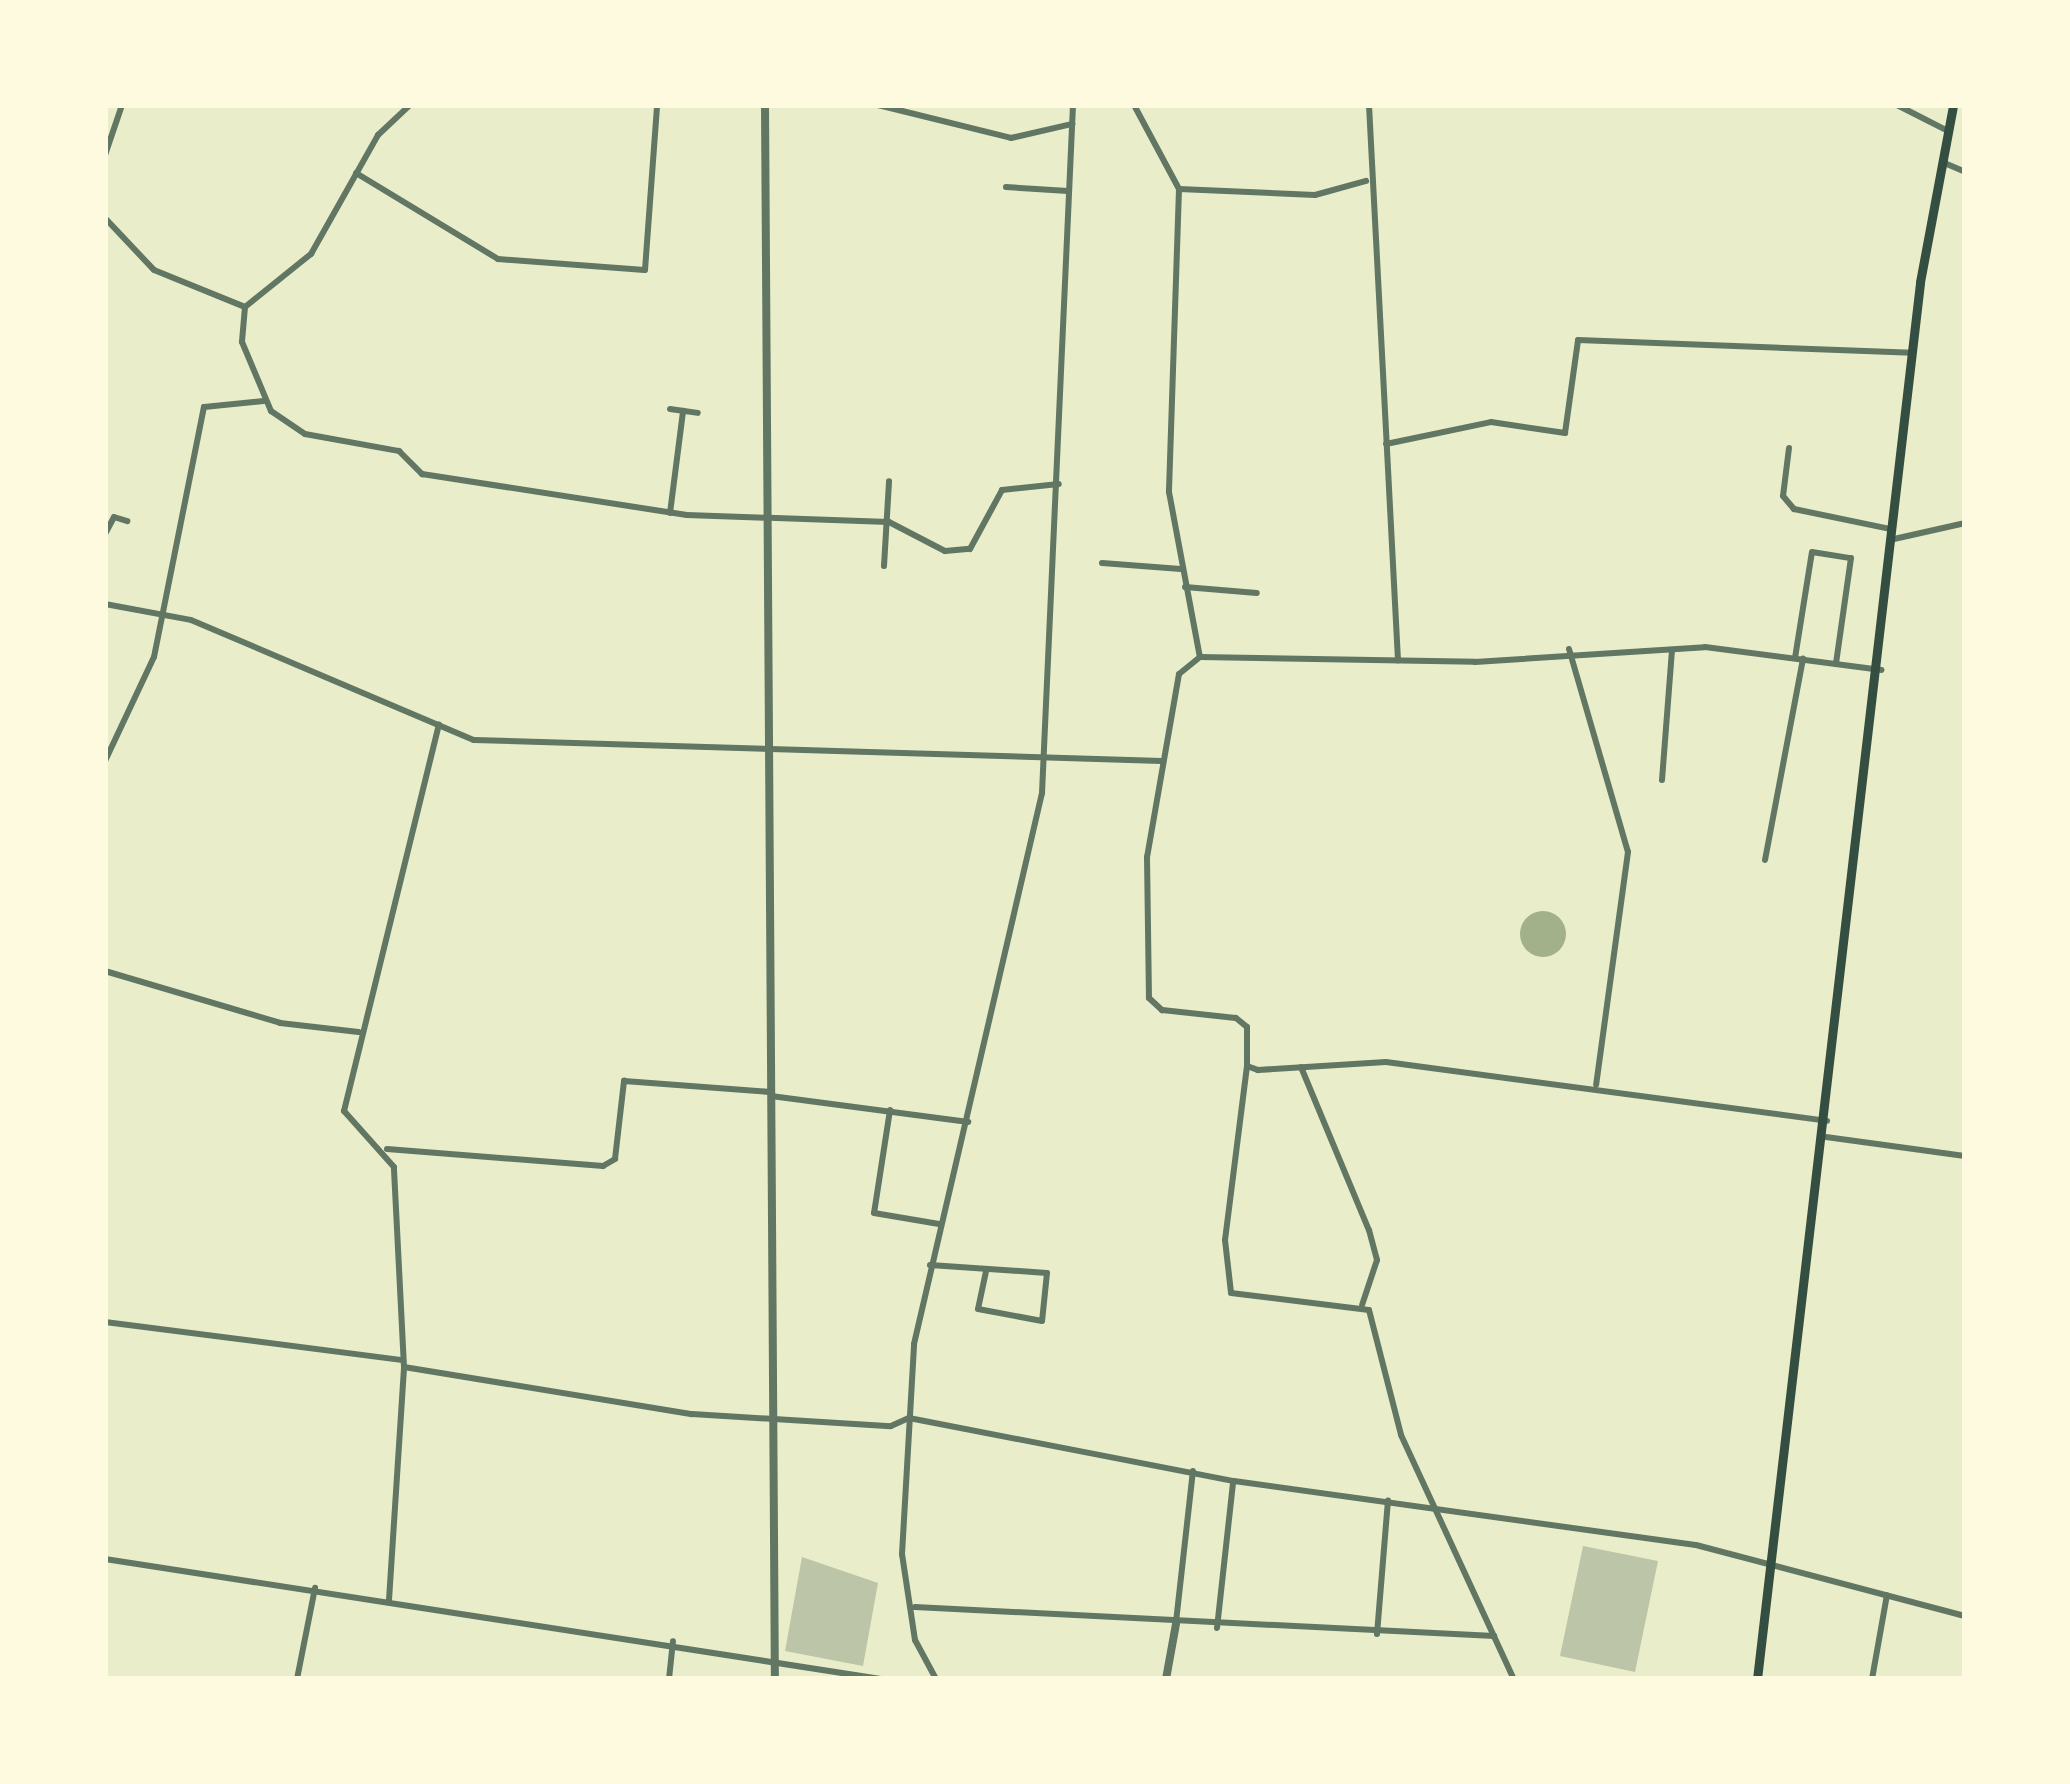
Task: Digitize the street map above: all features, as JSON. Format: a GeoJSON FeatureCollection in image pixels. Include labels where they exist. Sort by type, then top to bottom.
{"type":"FeatureCollection","features":[{"type":"Feature","properties":{"kind":"main road"},"geometry":{"type":"LineString","coordinates":[[1757,1679],[1882,670],[1912,353],[1953,105]]}},
{"type":"Feature","properties":{"kind":"street"},"geometry":{"type":"LineString","coordinates":[[105,155],[122,105]]}},
{"type":"Feature","properties":{"kind":"street"},"geometry":{"type":"LineString","coordinates":[[410,105],[356,173],[311,254],[245,307],[242,342],[264,401],[305,434],[371,440],[422,474],[670,513],[889,522],[966,551],[996,494],[1059,484]]}},
{"type":"Feature","properties":{"kind":"street"},"geometry":{"type":"LineString","coordinates":[[356,173],[498,259],[646,270],[657,105]]}},
{"type":"Feature","properties":{"kind":"street"},"geometry":{"type":"LineString","coordinates":[[765,105],[775,1679]]}},
{"type":"Feature","properties":{"kind":"street"},"geometry":{"type":"LineString","coordinates":[[878,105],[1011,139],[1072,124]]}},
{"type":"Feature","properties":{"kind":"street"},"geometry":{"type":"LineString","coordinates":[[910,116],[911,105]]}},
{"type":"Feature","properties":{"kind":"street"},"geometry":{"type":"LineString","coordinates":[[936,1679],[915,1640],[915,1607],[902,1554],[909,1418],[930,1264],[968,1122],[1046,752],[1073,105]]}},
{"type":"Feature","properties":{"kind":"street"},"geometry":{"type":"LineString","coordinates":[[1134,105],[1179,190],[1168,492],[1200,657]]}},
{"type":"Feature","properties":{"kind":"street"},"geometry":{"type":"LineString","coordinates":[[1369,105],[1367,181],[1398,660]]}},
{"type":"Feature","properties":{"kind":"street"},"geometry":{"type":"LineString","coordinates":[[1898,105],[1948,130]]}},
{"type":"Feature","properties":{"kind":"street"},"geometry":{"type":"LineString","coordinates":[[1942,162],[1965,172]]}},
{"type":"Feature","properties":{"kind":"street"},"geometry":{"type":"LineString","coordinates":[[1179,190],[1315,195],[1367,181]]}},
{"type":"Feature","properties":{"kind":"street"},"geometry":{"type":"LineString","coordinates":[[1006,187],[1070,191]]}},
{"type":"Feature","properties":{"kind":"street"},"geometry":{"type":"LineString","coordinates":[[105,218],[154,270],[245,307]]}},
{"type":"Feature","properties":{"kind":"street"},"geometry":{"type":"LineString","coordinates":[[1386,443],[1491,422],[1565,433],[1578,340],[1912,353]]}},
{"type":"Feature","properties":{"kind":"street"},"geometry":{"type":"LineString","coordinates":[[105,761],[164,615],[204,407],[264,401]]}},
{"type":"Feature","properties":{"kind":"street"},"geometry":{"type":"LineString","coordinates":[[670,410],[698,413]]}},
{"type":"Feature","properties":{"kind":"street"},"geometry":{"type":"LineString","coordinates":[[670,513],[683,411]]}},
{"type":"Feature","properties":{"kind":"street"},"geometry":{"type":"LineString","coordinates":[[1789,448],[1783,496],[1794,508],[1895,535],[1965,523]]}},
{"type":"Feature","properties":{"kind":"street"},"geometry":{"type":"LineString","coordinates":[[677,459],[691,461]]}},
{"type":"Feature","properties":{"kind":"street"},"geometry":{"type":"LineString","coordinates":[[884,566],[889,481]]}},
{"type":"Feature","properties":{"kind":"street"},"geometry":{"type":"LineString","coordinates":[[105,534],[114,517],[127,520]]}},
{"type":"Feature","properties":{"kind":"street"},"geometry":{"type":"LineString","coordinates":[[1766,860],[1812,552],[1850,558],[1836,664]]}},
{"type":"Feature","properties":{"kind":"street"},"geometry":{"type":"LineString","coordinates":[[1102,562],[1181,569]]}},
{"type":"Feature","properties":{"kind":"street"},"geometry":{"type":"LineString","coordinates":[[1185,587],[1257,593]]}},
{"type":"Feature","properties":{"kind":"street"},"geometry":{"type":"LineString","coordinates":[[105,604],[164,615],[474,740],[1046,752],[1162,761]]}},
{"type":"Feature","properties":{"kind":"street"},"geometry":{"type":"LineString","coordinates":[[1569,650],[1628,852],[1595,1085]]}},
{"type":"Feature","properties":{"kind":"street"},"geometry":{"type":"LineString","coordinates":[[1363,1305],[1231,1293],[1225,1240],[1247,1066],[1247,1027],[1237,1018],[1162,1010],[1149,998],[1147,857],[1178,674],[1200,657],[1398,660],[1569,650],[1672,650],[1882,670]]}},
{"type":"Feature","properties":{"kind":"street"},"geometry":{"type":"LineString","coordinates":[[1662,780],[1672,650]]}},
{"type":"Feature","properties":{"kind":"street"},"geometry":{"type":"LineString","coordinates":[[439,724],[358,1032],[344,1111],[386,1150],[603,1166],[615,1160],[624,1081],[771,1094],[968,1122]]}},
{"type":"Feature","properties":{"kind":"street"},"geometry":{"type":"LineString","coordinates":[[105,971],[280,1022],[358,1032]]}},
{"type":"Feature","properties":{"kind":"street"},"geometry":{"type":"LineString","coordinates":[[1247,1066],[1385,1062],[1595,1085],[1827,1121]]}},
{"type":"Feature","properties":{"kind":"street"},"geometry":{"type":"LineString","coordinates":[[1301,1067],[1370,1230],[1377,1260],[1363,1305],[1432,1504],[1514,1679]]}},
{"type":"Feature","properties":{"kind":"street"},"geometry":{"type":"LineString","coordinates":[[890,1109],[874,1213],[939,1224]]}},
{"type":"Feature","properties":{"kind":"street"},"geometry":{"type":"LineString","coordinates":[[1826,1136],[1965,1156]]}},
{"type":"Feature","properties":{"kind":"street"},"geometry":{"type":"LineString","coordinates":[[386,1150],[404,1364],[388,1600]]}},
{"type":"Feature","properties":{"kind":"street"},"geometry":{"type":"LineString","coordinates":[[930,1264],[1047,1273],[1042,1321],[978,1309],[986,1271]]}},
{"type":"Feature","properties":{"kind":"street"},"geometry":{"type":"LineString","coordinates":[[105,1322],[773,1418],[891,1426],[909,1418],[1234,1481],[1432,1504],[1772,1563],[1965,1616]]}},
{"type":"Feature","properties":{"kind":"street"},"geometry":{"type":"LineString","coordinates":[[1166,1679],[1193,1471]]}},
{"type":"Feature","properties":{"kind":"street"},"geometry":{"type":"LineString","coordinates":[[1217,1628],[1234,1481]]}},
{"type":"Feature","properties":{"kind":"street"},"geometry":{"type":"LineString","coordinates":[[1377,1634],[1388,1500]]}},
{"type":"Feature","properties":{"kind":"street"},"geometry":{"type":"LineString","coordinates":[[105,1558],[673,1641],[881,1679]]}},
{"type":"Feature","properties":{"kind":"street"},"geometry":{"type":"LineString","coordinates":[[297,1679],[315,1588]]}},
{"type":"Feature","properties":{"kind":"street"},"geometry":{"type":"LineString","coordinates":[[1872,1679],[1887,1595]]}},
{"type":"Feature","properties":{"kind":"street"},"geometry":{"type":"LineString","coordinates":[[915,1607],[1217,1628],[1493,1636]]}},
{"type":"Feature","properties":{"kind":"street"},"geometry":{"type":"LineString","coordinates":[[670,1679],[673,1641]]}},
{"type":"Feature","properties":{"kind":"shaded area"},"geometry":{"type":"Polygon","coordinates":[[[1543,911],[1559,918],[1566,934],[1559,950],[1543,957],[1527,950],[1520,934],[1527,918],[1543,911]]]}},
{"type":"Feature","properties":{"kind":"building"},"geometry":{"type":"Polygon","coordinates":[[[1583,1546],[1658,1561],[1635,1672],[1560,1656],[1583,1546]]]}},
{"type":"Feature","properties":{"kind":"building"},"geometry":{"type":"Polygon","coordinates":[[[802,1557],[878,1583],[863,1666],[785,1651],[802,1557]]]}}]}
